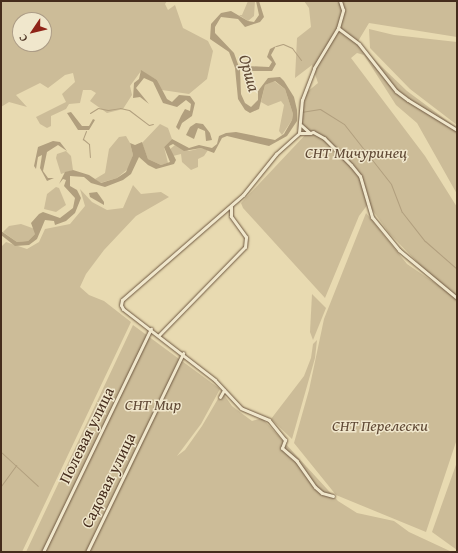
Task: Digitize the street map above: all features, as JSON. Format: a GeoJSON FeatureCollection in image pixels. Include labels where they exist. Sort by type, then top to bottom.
{"type":"FeatureCollection","features":[{"type":"Feature","properties":{"kind":"street"},"geometry":{"type":"LineString","coordinates":[[333,496],[322,493],[315,487],[296,461],[282,448],[285,440],[269,420],[241,408],[224,390],[183,353],[123,309],[122,300],[231,206],[276,154],[299,133],[301,125],[302,100],[306,87],[314,68],[338,28],[343,10],[340,1]]}},
{"type":"Feature","properties":{"kind":"street"},"geometry":{"type":"LineString","coordinates":[[338,28],[359,44],[396,91],[457,130]]}},
{"type":"Feature","properties":{"kind":"street"},"geometry":{"type":"LineString","coordinates":[[301,125],[310,133]]}},
{"type":"Feature","properties":{"kind":"street"},"geometry":{"type":"LineString","coordinates":[[299,133],[313,132],[324,138],[351,165],[360,176],[372,218],[399,250],[457,298]]}},
{"type":"Feature","properties":{"kind":"street"},"geometry":{"type":"LineString","coordinates":[[159,335],[246,247],[246,238],[231,216],[231,206]]}},
{"type":"Feature","properties":{"kind":"street","name":"Полевая улица"},"geometry":{"type":"LineString","coordinates":[[43,552],[151,329]]}},
{"type":"Feature","properties":{"kind":"street","name":"Садовая улица"},"geometry":{"type":"LineString","coordinates":[[87,552],[183,353]]}},
{"type":"Feature","properties":{"kind":"street"},"geometry":{"type":"LineString","coordinates":[[220,397],[224,390]]}},
{"type":"Feature","properties":{"kind":"green space"},"geometry":{"type":"Polygon","coordinates":[[[1,1],[167,1],[165,4],[168,10],[175,5],[183,28],[208,41],[213,51],[207,79],[189,94],[162,90],[157,80],[141,71],[130,86],[132,95],[123,109],[107,113],[90,101],[96,93],[91,90],[83,90],[80,103],[69,104],[66,109],[51,116],[51,126],[47,128],[40,124],[36,117],[66,102],[62,94],[75,82],[73,73],[65,75],[48,88],[40,83],[16,95],[27,107],[9,102],[1,107],[1,1]]]}},
{"type":"Feature","properties":{"kind":"green space"},"geometry":{"type":"Polygon","coordinates":[[[248,1],[255,1],[254,16],[248,21],[239,15],[242,15],[248,1]]]}},
{"type":"Feature","properties":{"kind":"green space","name":"СНТ Мичуринец"},"geometry":{"type":"Polygon","coordinates":[[[304,1],[457,1],[457,37],[369,23],[357,43],[407,91],[457,128],[457,194],[417,123],[396,105],[364,55],[357,53],[351,58],[425,156],[457,207],[457,297],[422,267],[389,233],[368,204],[359,216],[325,298],[243,208],[241,203],[307,133],[299,121],[307,92],[318,83],[312,65],[295,78],[297,38],[311,27],[309,8],[304,1]]]}},
{"type":"Feature","properties":{"kind":"green space"},"geometry":{"type":"Polygon","coordinates":[[[369,29],[394,35],[457,42],[457,125],[410,89],[370,48],[369,29]]]}},
{"type":"Feature","properties":{"kind":"green space"},"geometry":{"type":"Polygon","coordinates":[[[274,81],[285,89],[293,114],[292,120],[282,135],[279,131],[284,105],[281,101],[268,106],[261,102],[265,85],[274,81]]]}},
{"type":"Feature","properties":{"kind":"green space"},"geometry":{"type":"Polygon","coordinates":[[[160,124],[168,128],[172,139],[164,147],[168,163],[161,165],[148,159],[142,143],[160,124]]]}},
{"type":"Feature","properties":{"kind":"green space"},"geometry":{"type":"Polygon","coordinates":[[[126,136],[130,143],[133,155],[129,168],[117,178],[100,183],[95,179],[105,173],[109,149],[119,137],[126,136]]]}},
{"type":"Feature","properties":{"kind":"green space"},"geometry":{"type":"Polygon","coordinates":[[[175,145],[189,151],[201,148],[208,150],[204,156],[198,159],[198,167],[191,170],[182,162],[181,154],[173,156],[170,153],[169,150],[175,145]]]}},
{"type":"Feature","properties":{"kind":"green space"},"geometry":{"type":"Polygon","coordinates":[[[66,151],[71,156],[73,170],[61,174],[56,158],[57,154],[66,151]]]}},
{"type":"Feature","properties":{"kind":"green space"},"geometry":{"type":"Polygon","coordinates":[[[133,185],[141,194],[161,192],[169,197],[136,216],[104,250],[86,274],[80,287],[89,295],[104,301],[131,322],[22,552],[1,552],[1,247],[6,242],[27,249],[39,242],[45,229],[70,224],[85,206],[80,189],[92,202],[107,210],[123,208],[133,185]]]}},
{"type":"Feature","properties":{"kind":"green space"},"geometry":{"type":"Polygon","coordinates":[[[56,187],[59,188],[66,205],[56,212],[44,209],[47,194],[56,187]]]}},
{"type":"Feature","properties":{"kind":"green space","name":"СНТ Перелески"},"geometry":{"type":"Polygon","coordinates":[[[366,213],[407,264],[457,298],[457,439],[426,532],[336,495],[294,443],[309,390],[324,319],[366,213]]]}},
{"type":"Feature","properties":{"kind":"green space"},"geometry":{"type":"Polygon","coordinates":[[[21,224],[35,229],[35,234],[28,241],[17,242],[3,232],[9,226],[21,224]]]}},
{"type":"Feature","properties":{"kind":"green space"},"geometry":{"type":"Polygon","coordinates":[[[312,294],[326,308],[313,340],[310,332],[312,294]]]}},
{"type":"Feature","properties":{"kind":"green space","name":"СНТ Мир"},"geometry":{"type":"Polygon","coordinates":[[[133,325],[220,389],[201,424],[177,456],[185,450],[202,426],[222,392],[232,406],[252,421],[262,418],[338,501],[357,513],[394,521],[409,532],[452,552],[26,552],[133,325]]]}},
{"type":"Feature","properties":{"kind":"green space"},"geometry":{"type":"Polygon","coordinates":[[[317,340],[315,358],[292,439],[271,419],[304,376],[311,358],[313,344],[317,340]]]}},
{"type":"Feature","properties":{"kind":"green space"},"geometry":{"type":"Polygon","coordinates":[[[457,462],[457,550],[432,532],[457,462]]]}},
{"type":"Feature","properties":{"kind":"shaded area"},"geometry":{"type":"Polygon","coordinates":[[[256,1],[259,1],[264,17],[260,22],[245,27],[238,19],[221,17],[215,27],[215,33],[234,53],[240,70],[241,94],[245,103],[251,107],[258,100],[258,91],[268,78],[280,77],[284,81],[294,97],[297,110],[297,121],[287,136],[269,146],[227,136],[222,138],[214,153],[201,148],[184,151],[173,144],[169,146],[176,160],[174,164],[156,169],[148,165],[139,157],[131,174],[123,180],[105,187],[91,183],[84,177],[70,176],[70,186],[77,190],[81,198],[75,213],[66,221],[55,225],[54,221],[45,220],[37,239],[29,245],[15,246],[1,235],[1,231],[17,242],[28,241],[35,234],[31,223],[39,214],[43,212],[60,218],[73,208],[75,198],[64,186],[66,180],[63,179],[59,184],[65,172],[73,170],[89,175],[101,183],[117,178],[126,172],[133,155],[130,143],[135,145],[142,142],[148,159],[161,165],[170,162],[164,147],[172,139],[189,148],[199,145],[212,148],[217,144],[219,136],[226,133],[236,132],[275,140],[284,134],[292,120],[293,114],[285,89],[275,81],[265,85],[259,109],[250,113],[245,110],[238,99],[235,68],[229,52],[210,39],[211,24],[221,13],[231,11],[248,21],[254,22],[259,15],[256,1]]]}},
{"type":"Feature","properties":{"kind":"shaded area"},"geometry":{"type":"Polygon","coordinates":[[[276,46],[271,55],[276,64],[272,71],[253,71],[243,67],[238,57],[248,66],[269,67],[272,62],[267,57],[270,49],[276,46]]]}},
{"type":"Feature","properties":{"kind":"shaded area"},"geometry":{"type":"Polygon","coordinates":[[[141,70],[157,80],[167,99],[172,102],[179,95],[190,96],[195,103],[192,116],[182,123],[179,130],[176,127],[181,116],[185,109],[190,111],[191,104],[186,100],[177,107],[163,103],[153,82],[144,78],[136,88],[149,104],[140,97],[133,98],[134,83],[139,79],[141,70]]]}},
{"type":"Feature","properties":{"kind":"shaded area"},"geometry":{"type":"Polygon","coordinates":[[[71,112],[82,126],[89,126],[93,119],[95,120],[89,130],[78,130],[67,113],[71,112]]]}},
{"type":"Feature","properties":{"kind":"shaded area"},"geometry":{"type":"Polygon","coordinates":[[[196,123],[203,124],[210,133],[212,140],[206,141],[205,131],[198,128],[194,139],[186,135],[190,127],[196,123]]]}},
{"type":"Feature","properties":{"kind":"shaded area"},"geometry":{"type":"Polygon","coordinates":[[[53,141],[60,142],[67,151],[58,145],[47,152],[43,171],[48,178],[54,178],[47,181],[40,168],[42,155],[38,157],[36,169],[34,166],[38,147],[53,141]]]}},
{"type":"Feature","properties":{"kind":"shaded area"},"geometry":{"type":"Polygon","coordinates":[[[97,192],[104,202],[104,205],[90,197],[89,193],[97,192]]]}},
{"type":"Feature","properties":{"kind":"waterway"},"geometry":{"type":"LineString","coordinates":[[276,46],[283,44],[292,48],[301,60]]}},
{"type":"Feature","properties":{"kind":"waterway"},"geometry":{"type":"LineString","coordinates":[[90,113],[98,108],[108,110],[120,108],[129,110],[149,125],[153,124]]}},
{"type":"Feature","properties":{"kind":"waterway"},"geometry":{"type":"LineString","coordinates":[[301,112],[320,109],[344,124],[391,184],[402,212],[425,241],[457,269]]}},
{"type":"Feature","properties":{"kind":"waterway"},"geometry":{"type":"LineString","coordinates":[[86,131],[83,139],[89,144],[90,157]]}},
{"type":"Feature","properties":{"kind":"waterway"},"geometry":{"type":"LineString","coordinates":[[1,452],[38,486]]}},
{"type":"Feature","properties":{"kind":"waterway"},"geometry":{"type":"LineString","coordinates":[[1,486],[16,465]]}},
{"type":"Feature","properties":{"kind":"water label","name":"Орша"},"geometry":{"type":"Point","coordinates":[250,73]}}]}
